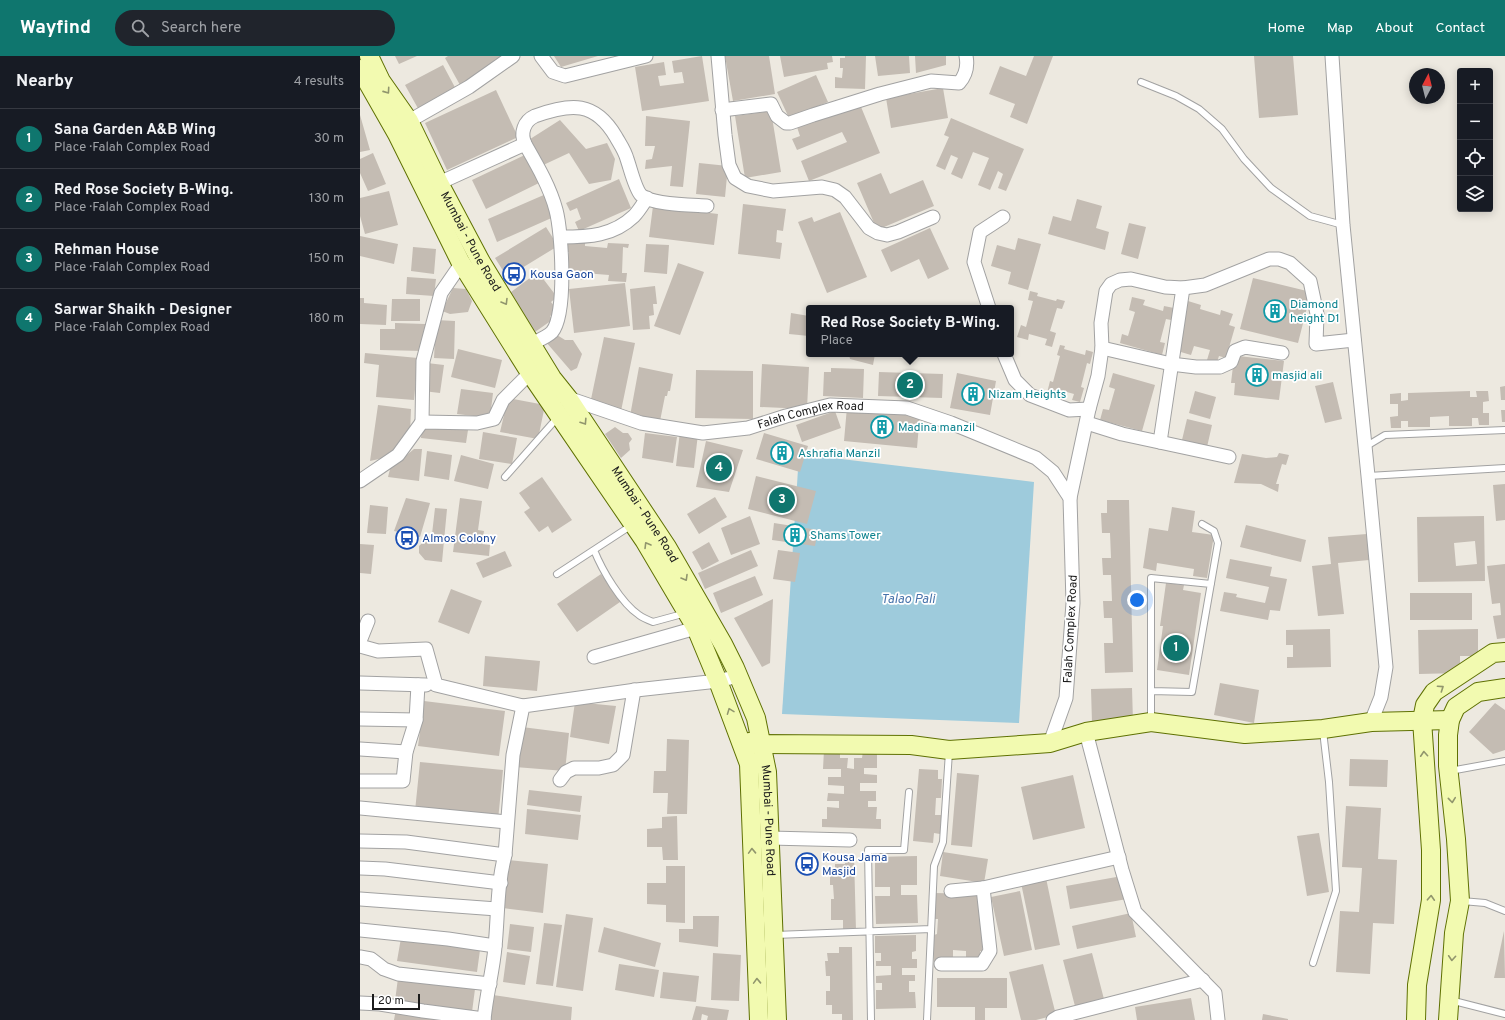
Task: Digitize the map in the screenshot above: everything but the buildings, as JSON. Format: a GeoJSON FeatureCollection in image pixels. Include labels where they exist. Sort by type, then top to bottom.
{"type":"FeatureCollection","features":[{"type":"Feature","properties":{"kind":"main road","name":"Mumbai - Pune Road"},"geometry":{"type":"LineString","coordinates":[[369,56],[381,81],[409,121],[439,183],[481,262],[552,378],[568,398],[667,547],[723,644],[756,718],[767,772],[777,1020]]}},
{"type":"Feature","properties":{"kind":"main road","name":"Mumbai - Pune Road"},"geometry":{"type":"LineString","coordinates":[[362,75],[397,134],[462,264],[530,373],[633,524],[691,621],[718,681],[749,764],[759,1020]]}},
{"type":"Feature","properties":{"kind":"main road"},"geometry":{"type":"LineString","coordinates":[[1416,1020],[1418,985],[1431,900],[1431,850],[1422,720],[1426,705],[1434,692],[1493,653],[1505,652]]}},
{"type":"Feature","properties":{"kind":"main road"},"geometry":{"type":"LineString","coordinates":[[1448,1020],[1454,933],[1460,901],[1456,839],[1449,772],[1448,735],[1450,720],[1456,707],[1478,692],[1505,688]]}},
{"type":"Feature","properties":{"kind":"main road"},"geometry":{"type":"LineString","coordinates":[[741,740],[761,744],[911,745],[949,750],[1050,743],[1086,732],[1150,722],[1245,734],[1323,729],[1371,722],[1450,720]]}},
{"type":"Feature","properties":{"kind":"main road"},"geometry":{"type":"LineString","coordinates":[[1426,930],[1454,933]]}},
{"type":"Feature","properties":{"kind":"street"},"geometry":{"type":"LineString","coordinates":[[409,121],[469,87],[513,56]]}},
{"type":"Feature","properties":{"kind":"street"},"geometry":{"type":"LineString","coordinates":[[542,56],[553,72],[565,76],[646,56]]}},
{"type":"Feature","properties":{"kind":"street"},"geometry":{"type":"LineString","coordinates":[[718,56],[722,110],[729,165],[735,178],[748,186],[772,191],[822,187],[835,190],[845,197],[869,228],[878,233],[887,235],[898,232],[933,217]]}},
{"type":"Feature","properties":{"kind":"street"},"geometry":{"type":"LineString","coordinates":[[722,110],[771,104],[777,116],[786,123],[790,123],[880,94],[931,81],[959,83],[965,76],[967,62],[966,56]]}},
{"type":"Feature","properties":{"kind":"street"},"geometry":{"type":"LineString","coordinates":[[1332,56],[1343,225],[1386,667],[1381,697],[1371,722]]}},
{"type":"Feature","properties":{"kind":"street"},"geometry":{"type":"LineString","coordinates":[[531,344],[551,333],[554,328],[558,318],[561,289],[561,237],[556,211],[546,184],[522,138],[527,122],[533,117],[573,107],[589,110],[601,117],[613,132],[626,154],[639,193],[647,198],[668,203],[707,206]]}},
{"type":"Feature","properties":{"kind":"street"},"geometry":{"type":"LineString","coordinates":[[439,183],[525,144]]}},
{"type":"Feature","properties":{"kind":"street"},"geometry":{"type":"LineString","coordinates":[[561,237],[585,237],[620,227],[635,215],[647,198]]}},
{"type":"Feature","properties":{"kind":"street"},"geometry":{"type":"LineString","coordinates":[[988,305],[974,262],[980,232],[1003,217]]}},
{"type":"Feature","properties":{"kind":"street"},"geometry":{"type":"LineString","coordinates":[[1070,498],[1089,409],[1098,376],[1102,348],[1101,323],[1106,291],[1111,284],[1120,280],[1131,279],[1164,287],[1183,288],[1205,284],[1255,264],[1268,260],[1279,259],[1290,263],[1310,281],[1317,314],[1316,344],[1354,340]]}},
{"type":"Feature","properties":{"kind":"street"},"geometry":{"type":"LineString","coordinates":[[360,481],[398,455],[422,422],[423,361],[441,293],[462,264]]}},
{"type":"Feature","properties":{"kind":"street"},"geometry":{"type":"LineString","coordinates":[[1160,442],[1183,288]]}},
{"type":"Feature","properties":{"kind":"street"},"geometry":{"type":"LineString","coordinates":[[1102,348],[1171,364],[1196,367],[1220,367],[1231,362],[1235,351],[1245,347],[1282,353]]}},
{"type":"Feature","properties":{"kind":"street"},"geometry":{"type":"LineString","coordinates":[[1005,357],[1015,380],[1030,395],[1069,410],[1089,409]]}},
{"type":"Feature","properties":{"kind":"street"},"geometry":{"type":"LineString","coordinates":[[422,422],[477,423],[494,419],[503,400],[530,373]]}},
{"type":"Feature","properties":{"kind":"street","name":"Falah Complex Road"},"geometry":{"type":"LineString","coordinates":[[568,398],[641,423],[703,433],[748,428],[786,416],[830,405],[908,408],[951,423],[1036,458],[1053,472],[1070,498],[1073,603],[1066,698],[1050,743]]}},
{"type":"Feature","properties":{"kind":"street"},"geometry":{"type":"LineString","coordinates":[[1087,423],[1122,434],[1229,457]]}},
{"type":"Feature","properties":{"kind":"street"},"geometry":{"type":"LineString","coordinates":[[360,641],[368,621]]}},
{"type":"Feature","properties":{"kind":"street"},"geometry":{"type":"LineString","coordinates":[[594,658],[691,621]]}},
{"type":"Feature","properties":{"kind":"street"},"geometry":{"type":"LineString","coordinates":[[360,646],[378,651],[426,649],[436,685]]}},
{"type":"Feature","properties":{"kind":"street"},"geometry":{"type":"LineString","coordinates":[[360,683],[436,685],[522,706],[634,690],[718,681],[738,676]]}},
{"type":"Feature","properties":{"kind":"street"},"geometry":{"type":"LineString","coordinates":[[360,780],[403,781],[406,752],[416,720],[418,685]]}},
{"type":"Feature","properties":{"kind":"street"},"geometry":{"type":"LineString","coordinates":[[560,780],[566,772],[574,768],[599,768],[613,765],[623,755],[634,690]]}},
{"type":"Feature","properties":{"kind":"street"},"geometry":{"type":"LineString","coordinates":[[360,1004],[380,1004],[484,1019],[495,946],[497,909],[502,867],[506,855],[513,755],[522,706]]}},
{"type":"Feature","properties":{"kind":"street"},"geometry":{"type":"LineString","coordinates":[[360,719],[416,720]]}},
{"type":"Feature","properties":{"kind":"street"},"geometry":{"type":"LineString","coordinates":[[1086,732],[1119,858],[1135,912],[1216,993],[1218,1020]]}},
{"type":"Feature","properties":{"kind":"street"},"geometry":{"type":"LineString","coordinates":[[360,749],[406,752]]}},
{"type":"Feature","properties":{"kind":"street"},"geometry":{"type":"LineString","coordinates":[[360,808],[508,822]]}},
{"type":"Feature","properties":{"kind":"street"},"geometry":{"type":"LineString","coordinates":[[770,838],[850,840]]}},
{"type":"Feature","properties":{"kind":"street"},"geometry":{"type":"LineString","coordinates":[[360,841],[406,842],[506,855]]}},
{"type":"Feature","properties":{"kind":"street"},"geometry":{"type":"LineString","coordinates":[[951,891],[983,888],[1119,858]]}},
{"type":"Feature","properties":{"kind":"street"},"geometry":{"type":"LineString","coordinates":[[360,868],[385,869],[501,883]]}},
{"type":"Feature","properties":{"kind":"street"},"geometry":{"type":"LineString","coordinates":[[941,964],[982,964],[990,951],[983,888]]}},
{"type":"Feature","properties":{"kind":"street"},"geometry":{"type":"LineString","coordinates":[[360,899],[497,909]]}},
{"type":"Feature","properties":{"kind":"street"},"geometry":{"type":"LineString","coordinates":[[360,930],[448,939],[495,946]]}},
{"type":"Feature","properties":{"kind":"street"},"geometry":{"type":"LineString","coordinates":[[360,957],[371,959],[384,969],[398,974],[490,984]]}},
{"type":"Feature","properties":{"kind":"street"},"geometry":{"type":"LineString","coordinates":[[1053,1020],[1058,1017],[1203,980]]}},
{"type":"Feature","properties":{"kind":"lane"},"geometry":{"type":"LineString","coordinates":[[1141,82],[1176,96],[1199,109],[1222,129],[1244,159],[1271,188],[1310,216],[1343,225]]}},
{"type":"Feature","properties":{"kind":"lane"},"geometry":{"type":"LineString","coordinates":[[505,477],[560,416]]}},
{"type":"Feature","properties":{"kind":"lane"},"geometry":{"type":"LineString","coordinates":[[1365,447],[1385,435],[1505,430]]}},
{"type":"Feature","properties":{"kind":"lane"},"geometry":{"type":"LineString","coordinates":[[1368,476],[1505,468]]}},
{"type":"Feature","properties":{"kind":"lane"},"geometry":{"type":"LineString","coordinates":[[557,574],[633,524]]}},
{"type":"Feature","properties":{"kind":"lane"},"geometry":{"type":"LineString","coordinates":[[1151,690],[1192,692],[1218,543],[1214,531],[1202,524]]}},
{"type":"Feature","properties":{"kind":"lane"},"geometry":{"type":"LineString","coordinates":[[594,550],[598,562],[612,584],[621,597],[638,615],[653,622],[691,621]]}},
{"type":"Feature","properties":{"kind":"lane"},"geometry":{"type":"LineString","coordinates":[[1150,722],[1151,578],[1211,584]]}},
{"type":"Feature","properties":{"kind":"lane"},"geometry":{"type":"LineString","coordinates":[[1313,963],[1336,890],[1329,782],[1323,729]]}},
{"type":"Feature","properties":{"kind":"lane"},"geometry":{"type":"LineString","coordinates":[[927,1020],[934,866],[943,842],[949,750]]}},
{"type":"Feature","properties":{"kind":"lane"},"geometry":{"type":"LineString","coordinates":[[1449,772],[1505,761]]}},
{"type":"Feature","properties":{"kind":"lane"},"geometry":{"type":"LineString","coordinates":[[871,1020],[868,850],[904,850],[909,792]]}},
{"type":"Feature","properties":{"kind":"lane"},"geometry":{"type":"LineString","coordinates":[[1460,901],[1485,903],[1505,911]]}},
{"type":"Feature","properties":{"kind":"lane"},"geometry":{"type":"LineString","coordinates":[[773,935],[931,929]]}},
{"type":"Feature","properties":{"kind":"lane"},"geometry":{"type":"LineString","coordinates":[[1449,1000],[1505,1014]]}},
{"type":"Feature","properties":{"kind":"water","name":"Talao Pali"},"geometry":{"type":"Polygon","coordinates":[[[799,454],[1034,482],[1019,723],[782,714],[799,454]]]}},
{"type":"Feature","properties":{"kind":"place","name":"Kousa Gaon"},"geometry":{"type":"Point","coordinates":[514,274]}},
{"type":"Feature","properties":{"kind":"place","name":"Diamond height D1"},"geometry":{"type":"Point","coordinates":[1275,311]}},
{"type":"Feature","properties":{"kind":"place","name":"masjid ali"},"geometry":{"type":"Point","coordinates":[1257,375]}},
{"type":"Feature","properties":{"kind":"place","name":"Red Rose Society B-Wing."},"geometry":{"type":"Point","coordinates":[910,385]}},
{"type":"Feature","properties":{"kind":"place","name":"Nizam Heights"},"geometry":{"type":"Point","coordinates":[973,394]}},
{"type":"Feature","properties":{"kind":"place","name":"Madina manzil"},"geometry":{"type":"Point","coordinates":[882,427]}},
{"type":"Feature","properties":{"kind":"place","name":"Ashrafia Manzil"},"geometry":{"type":"Point","coordinates":[782,453]}},
{"type":"Feature","properties":{"kind":"place","name":"Sarwar Shaikh - Designer"},"geometry":{"type":"Point","coordinates":[719,468]}},
{"type":"Feature","properties":{"kind":"place","name":"Rehman House"},"geometry":{"type":"Point","coordinates":[782,500]}},
{"type":"Feature","properties":{"kind":"place","name":"Shams Tower"},"geometry":{"type":"Point","coordinates":[795,535]}},
{"type":"Feature","properties":{"kind":"place","name":"Almos Colony"},"geometry":{"type":"Point","coordinates":[407,538]}},
{"type":"Feature","properties":{"kind":"place","name":"Sana Garden A&B Wing"},"geometry":{"type":"Point","coordinates":[1176,648]}},
{"type":"Feature","properties":{"kind":"place","name":"Kousa Jama Masjid"},"geometry":{"type":"Point","coordinates":[807,864]}}]}
